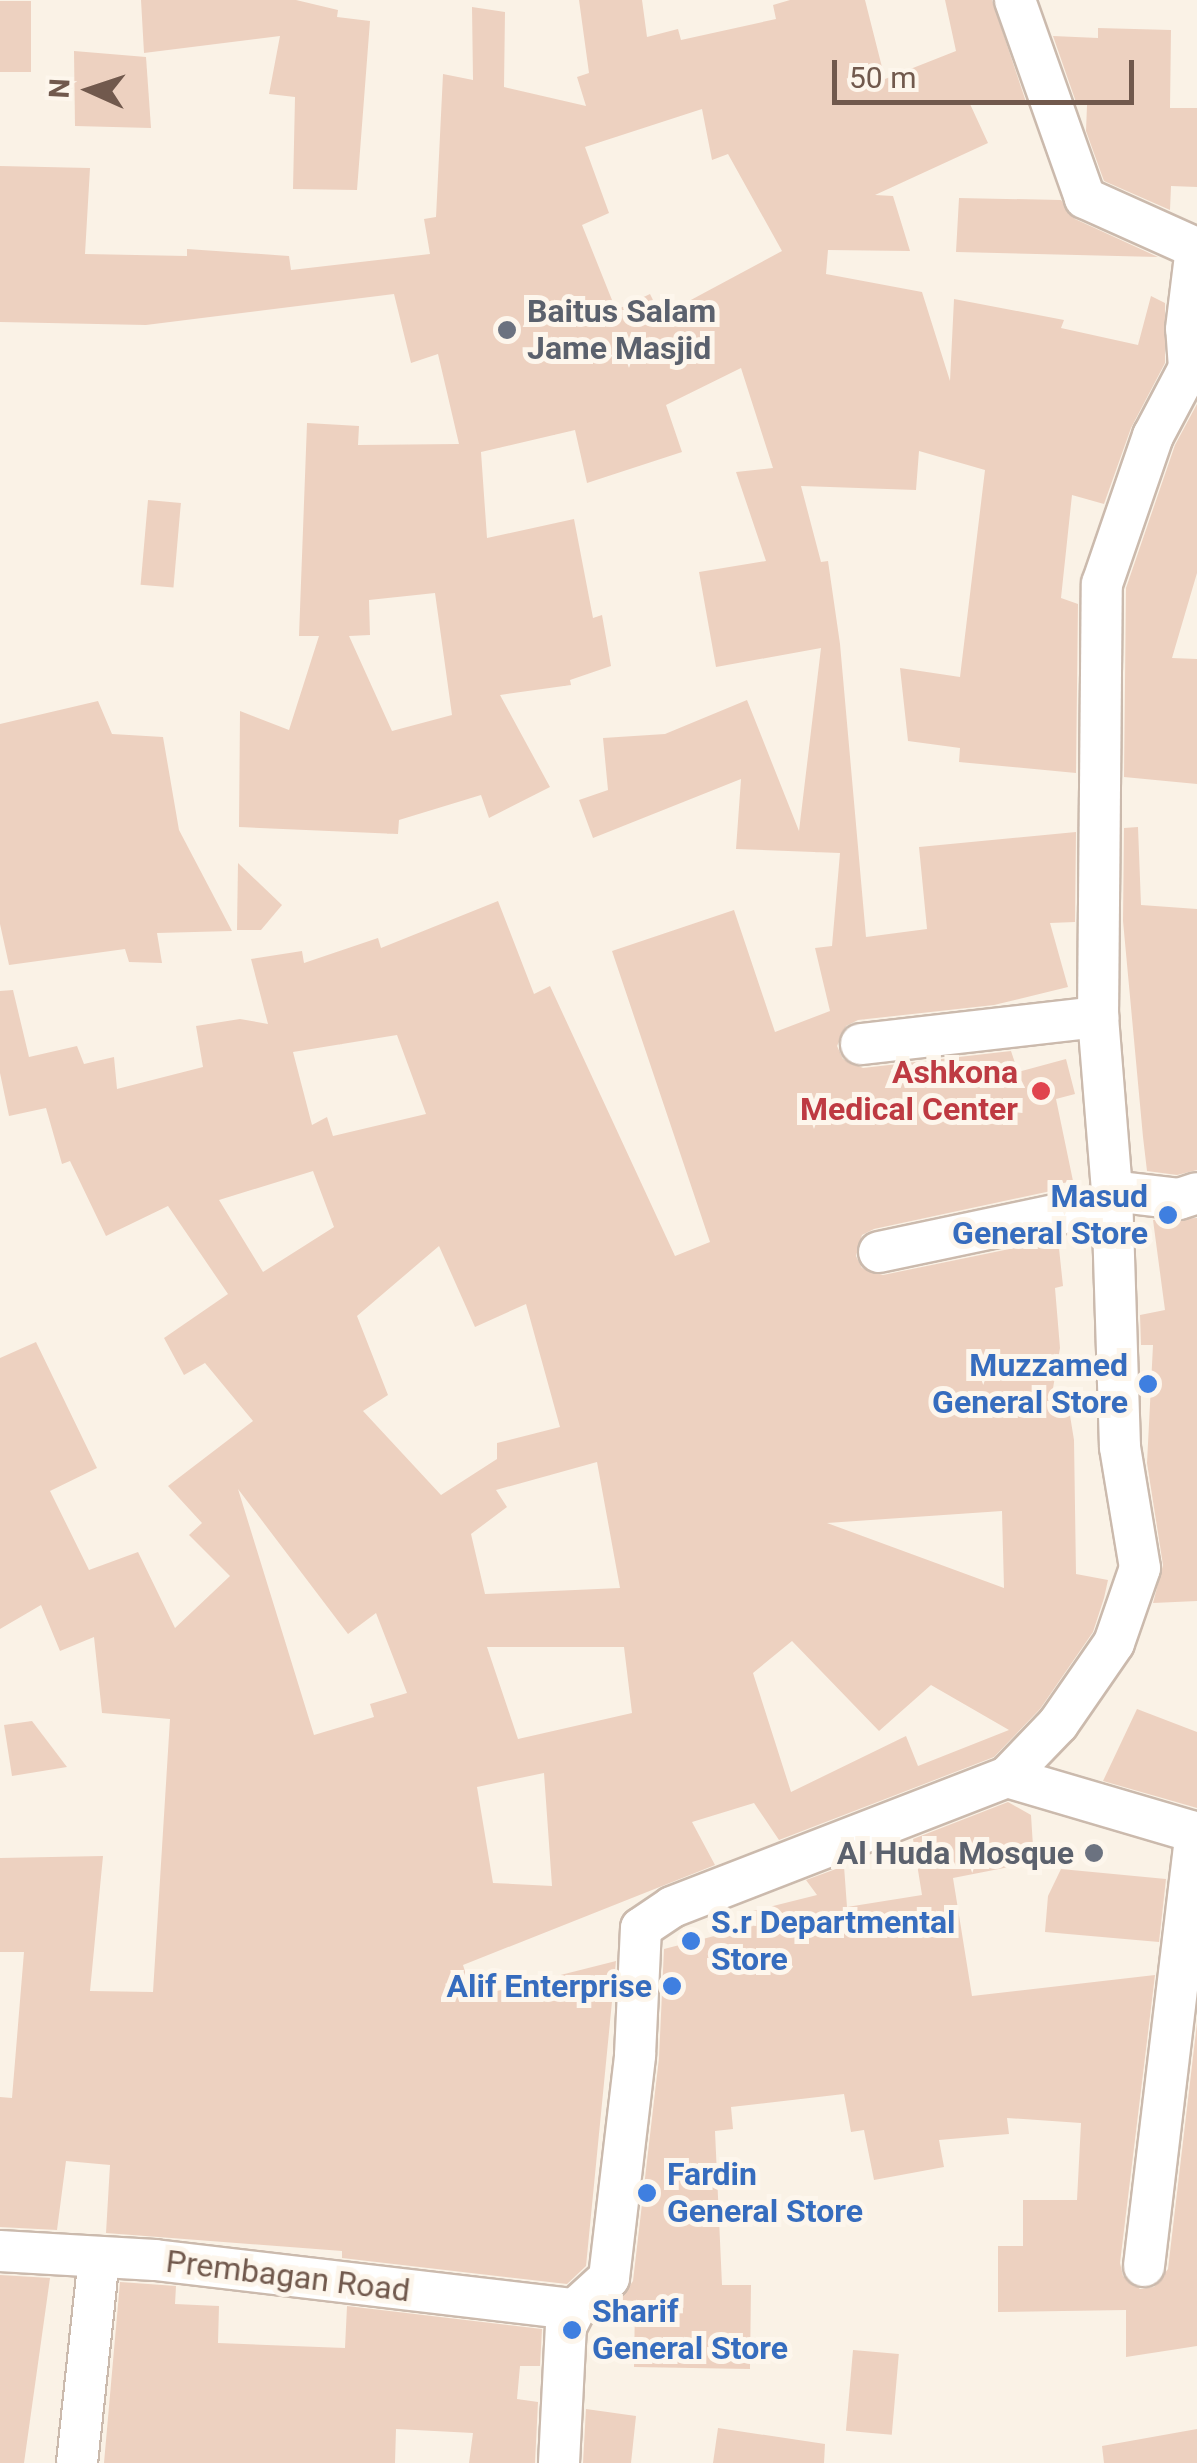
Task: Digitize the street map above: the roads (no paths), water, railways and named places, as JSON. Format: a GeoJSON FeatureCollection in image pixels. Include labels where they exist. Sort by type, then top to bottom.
{"type":"FeatureCollection","features":[{"type":"Feature","properties":{"kind":"street"},"geometry":{"type":"LineString","coordinates":[[559,2463],[564,2346],[575,2310],[609,2278],[635,2055],[641,1928],[672,1906],[1007,1776],[1058,1724],[1114,1643],[1140,1568],[1120,1447],[1112,1197],[1098,1017],[1102,584],[1153,436],[1189,368],[1186,329],[1196,248],[1086,198],[1015,0]]}},
{"type":"Feature","properties":{"kind":"street"},"geometry":{"type":"LineString","coordinates":[[860,1044],[1098,1017]]}},
{"type":"Feature","properties":{"kind":"street"},"geometry":{"type":"LineString","coordinates":[[879,1252],[1112,1197],[1179,1199],[1197,1193]]}},
{"type":"Feature","properties":{"kind":"street"},"geometry":{"type":"LineString","coordinates":[[1007,1776],[1196,1833],[1144,2266]]}},
{"type":"Feature","properties":{"kind":"street","name":"Prembagan Road"},"geometry":{"type":"LineString","coordinates":[[0,2251],[99,2257],[575,2310]]}},
{"type":"Feature","properties":{"kind":"street"},"geometry":{"type":"LineString","coordinates":[[77,2463],[99,2257]]}},
{"type":"Feature","properties":{"kind":"place","name":"Baitus Salam Jame Masjid"},"geometry":{"type":"Point","coordinates":[507,330]}},
{"type":"Feature","properties":{"kind":"place","name":"Ashkona Medical Center"},"geometry":{"type":"Point","coordinates":[1041,1091]}},
{"type":"Feature","properties":{"kind":"place","name":"Masud General Store"},"geometry":{"type":"Point","coordinates":[1168,1215]}},
{"type":"Feature","properties":{"kind":"place","name":"Muzzamed General Store"},"geometry":{"type":"Point","coordinates":[1148,1384]}},
{"type":"Feature","properties":{"kind":"place","name":"Al Huda Mosque"},"geometry":{"type":"Point","coordinates":[1094,1853]}},
{"type":"Feature","properties":{"kind":"place","name":"S.r Departmental Store"},"geometry":{"type":"Point","coordinates":[691,1941]}},
{"type":"Feature","properties":{"kind":"place","name":"Alif Enterprise"},"geometry":{"type":"Point","coordinates":[672,1986]}},
{"type":"Feature","properties":{"kind":"place","name":"Fardin General Store"},"geometry":{"type":"Point","coordinates":[647,2193]}},
{"type":"Feature","properties":{"kind":"place","name":"Sharif General Store"},"geometry":{"type":"Point","coordinates":[572,2330]}}]}
